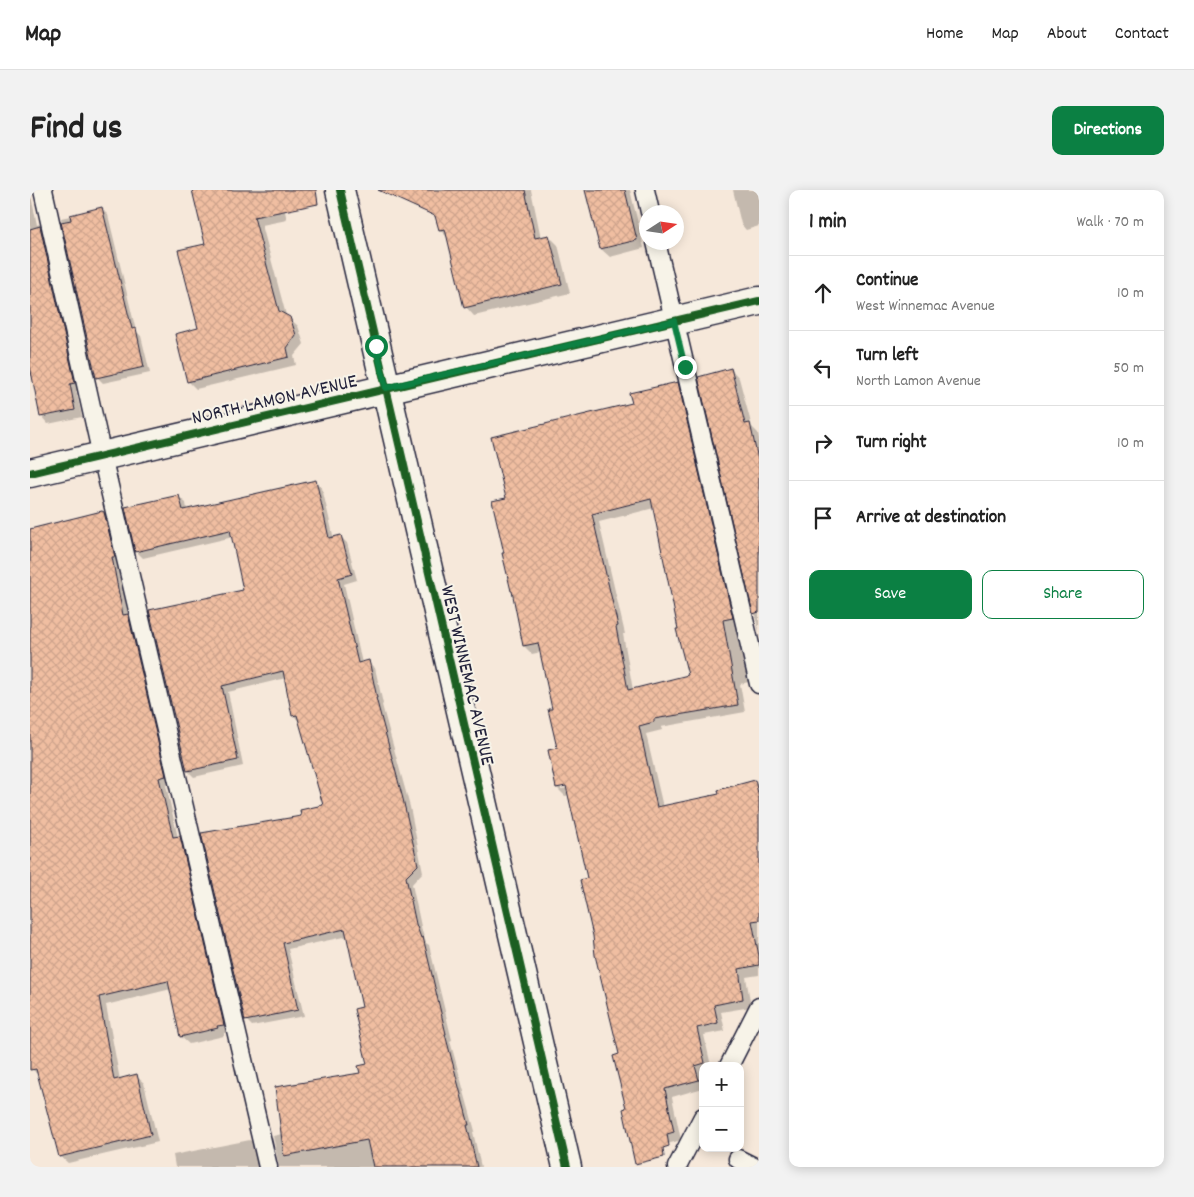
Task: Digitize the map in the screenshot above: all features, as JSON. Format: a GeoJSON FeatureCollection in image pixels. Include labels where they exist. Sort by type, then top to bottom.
{"type":"FeatureCollection","features":[{"type":"Feature","properties":{"kind":"street","name":"WEST WINNEMAC AVENUE"},"geometry":{"type":"LineString","coordinates":[[340,190],[567,1167]]}},
{"type":"Feature","properties":{"kind":"street","name":"NORTH LAMON AVENUE"},"geometry":{"type":"LineString","coordinates":[[30,473],[759,301]]}},
{"type":"Feature","properties":{"kind":"lane"},"geometry":{"type":"LineString","coordinates":[[43,190],[102,456],[268,1167]]}},
{"type":"Feature","properties":{"kind":"lane"},"geometry":{"type":"LineString","coordinates":[[645,190],[648,205]]}},
{"type":"Feature","properties":{"kind":"lane"},"geometry":{"type":"LineString","coordinates":[[658,250],[759,684]]}},
{"type":"Feature","properties":{"kind":"lane"},"geometry":{"type":"LineString","coordinates":[[731,1062],[759,1007]]}},
{"type":"Feature","properties":{"kind":"lane"},"geometry":{"type":"LineString","coordinates":[[677,1167],[699,1125]]}},
{"type":"Feature","properties":{"kind":"lane"},"geometry":{"type":"LineString","coordinates":[[738,1159],[754,1167]]}},
{"type":"Feature","properties":{"kind":"building"},"geometry":{"type":"Polygon","coordinates":[[[192,190],[316,190],[318,204],[254,217],[279,311],[290,317],[296,335],[287,348],[289,357],[187,382],[175,334],[198,328],[178,250],[205,244],[192,190]]]}},
{"type":"Feature","properties":{"kind":"building"},"geometry":{"type":"Polygon","coordinates":[[[378,190],[525,190],[535,238],[549,235],[562,284],[464,308],[445,229],[439,230],[435,216],[378,190]]]}},
{"type":"Feature","properties":{"kind":"building"},"geometry":{"type":"Polygon","coordinates":[[[585,190],[625,190],[637,240],[600,249],[585,190]]]}},
{"type":"Feature","properties":{"kind":"building"},"geometry":{"type":"Polygon","coordinates":[[[102,207],[132,329],[136,328],[144,367],[96,378],[61,222],[71,220],[70,215],[102,207]]]}},
{"type":"Feature","properties":{"kind":"building"},"geometry":{"type":"Polygon","coordinates":[[[40,226],[75,383],[70,384],[75,410],[40,417],[30,366],[30,229],[40,226]]]}},
{"type":"Feature","properties":{"kind":"building"},"geometry":{"type":"Polygon","coordinates":[[[731,368],[745,424],[750,423],[759,464],[759,612],[753,614],[698,377],[731,368]]]}},
{"type":"Feature","properties":{"kind":"building"},"geometry":{"type":"Polygon","coordinates":[[[678,382],[733,618],[723,620],[738,705],[654,719],[654,722],[639,726],[657,807],[719,794],[718,790],[755,780],[759,798],[759,920],[752,921],[759,965],[739,969],[743,999],[714,1005],[718,1023],[697,1028],[705,1062],[699,1062],[699,1065],[695,1066],[699,1080],[665,1089],[674,1132],[667,1134],[669,1146],[663,1148],[664,1157],[635,1164],[623,1109],[626,1108],[613,1056],[619,1054],[595,955],[593,936],[580,880],[587,878],[566,786],[556,788],[548,750],[557,748],[548,709],[552,709],[538,643],[523,646],[502,553],[504,553],[492,501],[506,498],[491,437],[632,403],[629,393],[678,382]],[[651,499],[592,514],[618,626],[616,627],[628,690],[688,675],[676,629],[678,629],[651,499]]]}},
{"type":"Feature","properties":{"kind":"building"},"geometry":{"type":"Polygon","coordinates":[[[316,480],[329,538],[341,535],[352,574],[338,578],[358,663],[369,660],[376,698],[403,799],[418,865],[406,877],[416,924],[421,938],[423,937],[445,1034],[469,1125],[467,1125],[477,1167],[373,1167],[367,1140],[284,1156],[275,1087],[360,1073],[358,1066],[367,1064],[354,1009],[362,1007],[345,929],[283,943],[298,1010],[245,1021],[201,833],[301,816],[300,810],[323,805],[297,715],[292,716],[283,671],[222,686],[238,760],[187,771],[149,610],[243,590],[230,530],[135,552],[125,507],[179,495],[183,510],[316,480]]]}},
{"type":"Feature","properties":{"kind":"building"},"geometry":{"type":"Polygon","coordinates":[[[104,512],[115,557],[112,557],[123,615],[128,614],[166,776],[159,778],[173,837],[180,836],[224,1025],[180,1037],[168,981],[99,997],[114,1080],[137,1074],[151,1135],[59,1157],[36,1069],[30,1070],[30,529],[104,512]]]}},
{"type":"Feature","properties":{"kind":"cycle path"},"geometry":{"type":"LineString","coordinates":[[340,190],[567,1167]]}},
{"type":"Feature","properties":{"kind":"cycle path"},"geometry":{"type":"LineString","coordinates":[[30,473],[759,301]]}},
{"type":"Feature","properties":{"kind":"route"},"geometry":{"type":"LineString","coordinates":[[376,346],[386,388],[674,321],[685,367]]}}]}
